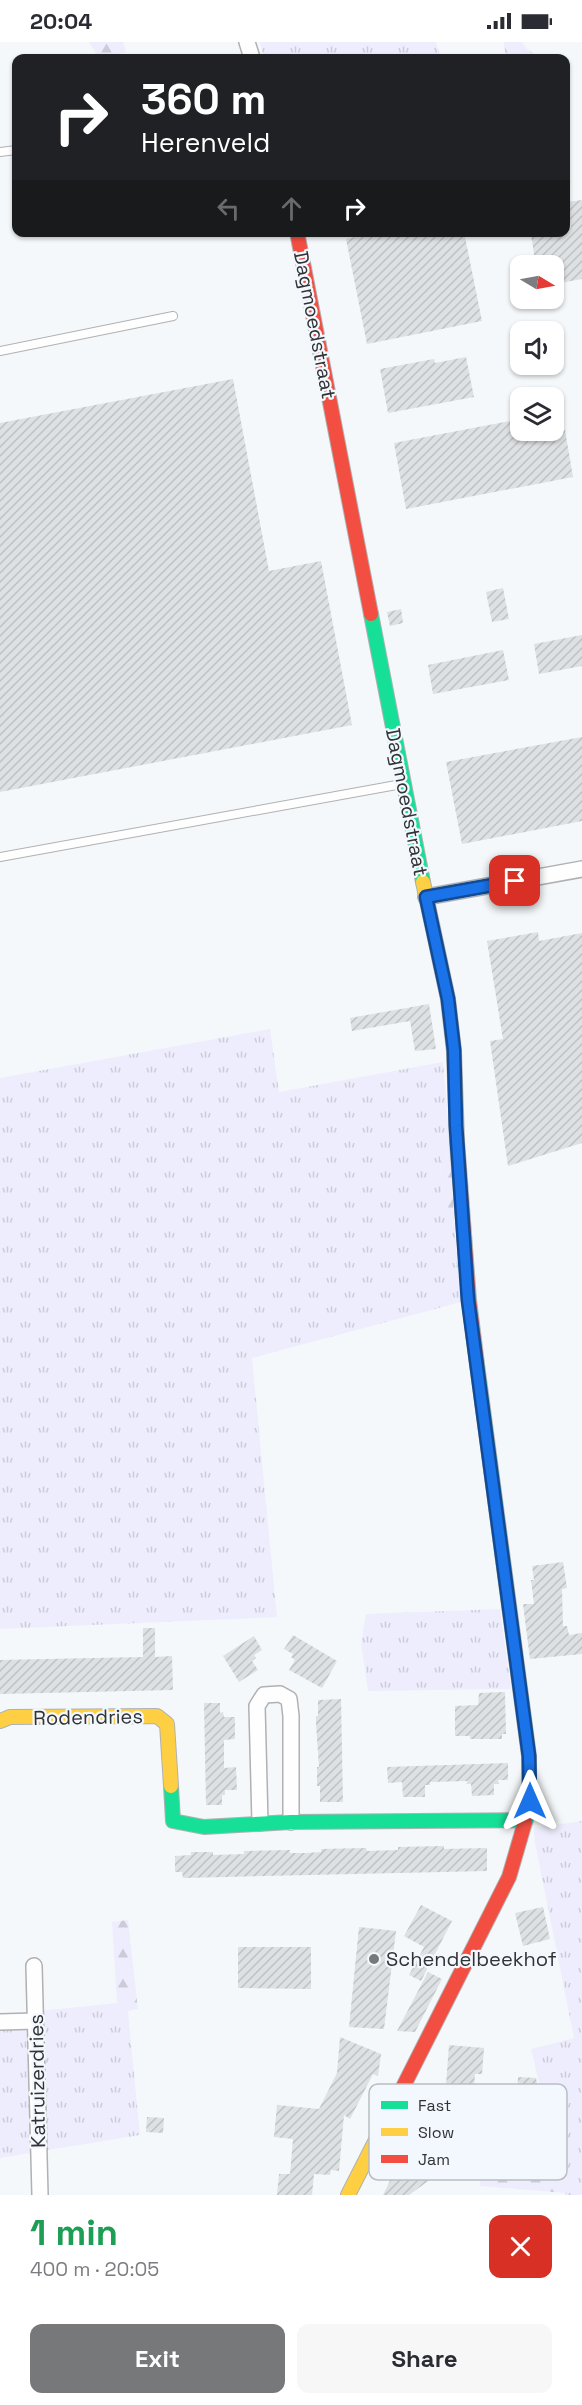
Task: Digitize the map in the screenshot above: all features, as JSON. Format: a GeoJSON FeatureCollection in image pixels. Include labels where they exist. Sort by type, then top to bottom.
{"type":"FeatureCollection","features":[{"type":"Feature","properties":{"kind":"street","name":"Dagmoedstraat"},"geometry":{"type":"LineString","coordinates":[[298,237],[426,897],[448,999],[454,1050],[456,1126],[468,1300],[529,1756],[530,1801],[523,1840],[509,1877],[404,2084]]}},
{"type":"Feature","properties":{"kind":"street"},"geometry":{"type":"LineString","coordinates":[[426,897],[582,869]]}},
{"type":"Feature","properties":{"kind":"street"},"geometry":{"type":"LineString","coordinates":[[260,1823],[257,1706],[264,1695],[279,1694],[289,1699],[291,1716],[291,1822]]}},
{"type":"Feature","properties":{"kind":"street","name":"Rodendries"},"geometry":{"type":"LineString","coordinates":[[0,1721],[10,1718],[157,1716],[167,1724],[172,1821],[184,1826],[291,1822],[526,1820]]}},
{"type":"Feature","properties":{"kind":"street","name":"Katruizerdries"},"geometry":{"type":"LineString","coordinates":[[34,1966],[40,2195]]}},
{"type":"Feature","properties":{"kind":"street"},"geometry":{"type":"LineString","coordinates":[[0,2022],[35,2021]]}},
{"type":"Feature","properties":{"kind":"street","name":"Dagmoedstraat"},"geometry":{"type":"LineString","coordinates":[[348,2195],[369,2154]]}},
{"type":"Feature","properties":{"kind":"lane"},"geometry":{"type":"LineString","coordinates":[[0,351],[173,316]]}},
{"type":"Feature","properties":{"kind":"lane"},"geometry":{"type":"LineString","coordinates":[[0,857],[404,784]]}},
{"type":"Feature","properties":{"kind":"green space"},"geometry":{"type":"Polygon","coordinates":[[[89,42],[123,42],[126,52],[117,54],[96,54],[89,42]]]}},
{"type":"Feature","properties":{"kind":"green space"},"geometry":{"type":"Polygon","coordinates":[[[260,42],[436,42],[440,54],[263,54],[260,42]]]}},
{"type":"Feature","properties":{"kind":"green space"},"geometry":{"type":"Polygon","coordinates":[[[504,42],[522,42],[534,54],[506,54],[504,42]]]}},
{"type":"Feature","properties":{"kind":"green space"},"geometry":{"type":"Polygon","coordinates":[[[270,1029],[279,1092],[443,1062],[451,1156],[440,1157],[443,1218],[454,1218],[461,1302],[252,1358],[277,1617],[0,1629],[0,1078],[270,1029]]]}},
{"type":"Feature","properties":{"kind":"green space"},"geometry":{"type":"Polygon","coordinates":[[[451,1156],[454,1218],[443,1218],[440,1157],[451,1156]]]}},
{"type":"Feature","properties":{"kind":"green space"},"geometry":{"type":"Polygon","coordinates":[[[500,1609],[511,1689],[368,1691],[361,1643],[366,1614],[500,1609]]]}},
{"type":"Feature","properties":{"kind":"green space"},"geometry":{"type":"Polygon","coordinates":[[[582,1821],[582,2195],[566,2195],[562,2180],[567,2180],[567,2084],[539,2084],[531,2049],[574,2038],[535,1843],[534,1828],[582,1821]]]}},
{"type":"Feature","properties":{"kind":"green space"},"geometry":{"type":"Polygon","coordinates":[[[128,1920],[138,2009],[128,2011],[127,2002],[117,2003],[112,1922],[128,1920]]]}},
{"type":"Feature","properties":{"kind":"green space"},"geometry":{"type":"Polygon","coordinates":[[[127,2002],[140,2135],[0,2158],[0,2015],[127,2002]]]}},
{"type":"Feature","properties":{"kind":"green space"},"geometry":{"type":"Polygon","coordinates":[[[480,2180],[563,2180],[566,2193],[480,2186],[480,2180]]]}},
{"type":"Feature","properties":{"kind":"building"},"geometry":{"type":"Polygon","coordinates":[[[582,200],[582,279],[564,282],[564,255],[534,255],[531,237],[570,237],[570,202],[582,200]]]}},
{"type":"Feature","properties":{"kind":"building"},"geometry":{"type":"Polygon","coordinates":[[[355,237],[465,237],[482,321],[367,344],[346,239],[355,237]]]}},
{"type":"Feature","properties":{"kind":"building"},"geometry":{"type":"Polygon","coordinates":[[[466,357],[474,397],[388,413],[380,369],[434,359],[435,363],[466,357]]]}},
{"type":"Feature","properties":{"kind":"building"},"geometry":{"type":"Polygon","coordinates":[[[233,379],[269,571],[321,561],[352,725],[0,792],[0,423],[233,379]]]}},
{"type":"Feature","properties":{"kind":"building"},"geometry":{"type":"Polygon","coordinates":[[[510,421],[510,441],[564,441],[565,430],[573,477],[406,509],[394,443],[510,421]]]}},
{"type":"Feature","properties":{"kind":"building"},"geometry":{"type":"Polygon","coordinates":[[[503,588],[509,619],[492,622],[486,592],[503,588]]]}},
{"type":"Feature","properties":{"kind":"building"},"geometry":{"type":"Polygon","coordinates":[[[401,609],[403,623],[390,626],[387,612],[401,609]]]}},
{"type":"Feature","properties":{"kind":"building"},"geometry":{"type":"Polygon","coordinates":[[[582,635],[582,666],[539,674],[534,644],[582,635]]]}},
{"type":"Feature","properties":{"kind":"building"},"geometry":{"type":"Polygon","coordinates":[[[503,650],[509,680],[433,694],[428,665],[503,650]]]}},
{"type":"Feature","properties":{"kind":"building"},"geometry":{"type":"Polygon","coordinates":[[[582,737],[582,821],[462,844],[446,762],[582,737]]]}},
{"type":"Feature","properties":{"kind":"building"},"geometry":{"type":"Polygon","coordinates":[[[538,932],[539,941],[582,933],[582,1143],[508,1166],[490,1041],[503,1039],[487,941],[538,932]]]}},
{"type":"Feature","properties":{"kind":"building"},"geometry":{"type":"Polygon","coordinates":[[[429,1004],[436,1049],[415,1051],[410,1021],[352,1031],[350,1018],[429,1004]]]}},
{"type":"Feature","properties":{"kind":"building"},"geometry":{"type":"Polygon","coordinates":[[[563,1562],[567,1588],[562,1589],[563,1626],[567,1626],[569,1635],[582,1633],[582,1654],[530,1659],[523,1604],[534,1604],[532,1566],[563,1562]]]}},
{"type":"Feature","properties":{"kind":"building"},"geometry":{"type":"Polygon","coordinates":[[[143,1628],[155,1628],[155,1657],[172,1656],[173,1690],[0,1694],[0,1660],[143,1657],[143,1628]]]}},
{"type":"Feature","properties":{"kind":"building"},"geometry":{"type":"Polygon","coordinates":[[[293,1635],[337,1661],[322,1688],[289,1670],[295,1660],[291,1657],[293,1654],[284,1649],[293,1635]]]}},
{"type":"Feature","properties":{"kind":"building"},"geometry":{"type":"Polygon","coordinates":[[[254,1636],[262,1650],[254,1655],[256,1658],[252,1661],[258,1670],[239,1682],[223,1656],[254,1636]]]}},
{"type":"Feature","properties":{"kind":"building"},"geometry":{"type":"Polygon","coordinates":[[[505,1692],[506,1734],[502,1734],[502,1739],[470,1739],[470,1736],[455,1736],[455,1706],[478,1705],[479,1693],[505,1692]]]}},
{"type":"Feature","properties":{"kind":"building"},"geometry":{"type":"Polygon","coordinates":[[[341,1699],[343,1802],[320,1802],[320,1786],[317,1786],[317,1767],[319,1767],[316,1716],[318,1716],[318,1700],[341,1699]]]}},
{"type":"Feature","properties":{"kind":"building"},"geometry":{"type":"Polygon","coordinates":[[[204,1703],[220,1703],[220,1713],[223,1712],[224,1717],[235,1717],[235,1739],[224,1740],[224,1768],[236,1767],[237,1790],[225,1790],[225,1795],[222,1795],[222,1805],[206,1805],[204,1703]]]}},
{"type":"Feature","properties":{"kind":"building"},"geometry":{"type":"Polygon","coordinates":[[[508,1763],[508,1780],[498,1780],[499,1784],[494,1784],[494,1795],[472,1796],[471,1784],[466,1784],[468,1781],[430,1782],[430,1785],[425,1785],[425,1797],[403,1797],[402,1782],[388,1783],[387,1767],[508,1763]]]}},
{"type":"Feature","properties":{"kind":"building"},"geometry":{"type":"Polygon","coordinates":[[[444,1846],[444,1849],[487,1848],[487,1871],[183,1878],[182,1872],[175,1872],[175,1856],[191,1855],[191,1852],[213,1852],[213,1855],[244,1854],[244,1851],[290,1850],[290,1853],[306,1853],[321,1852],[321,1849],[366,1848],[367,1851],[398,1850],[398,1847],[444,1846]]]}},
{"type":"Feature","properties":{"kind":"building"},"geometry":{"type":"Polygon","coordinates":[[[421,1905],[452,1921],[421,1981],[409,1975],[424,1947],[404,1936],[421,1905]]]}},
{"type":"Feature","properties":{"kind":"building"},"geometry":{"type":"Polygon","coordinates":[[[543,1907],[550,1939],[523,1946],[515,1913],[543,1907]]]}},
{"type":"Feature","properties":{"kind":"building","name":"Schendelbeekhof"},"geometry":{"type":"Polygon","coordinates":[[[359,1927],[396,1931],[384,2029],[349,2027],[359,1927]]]}},
{"type":"Feature","properties":{"kind":"building"},"geometry":{"type":"Polygon","coordinates":[[[238,1947],[311,1947],[311,1989],[238,1988],[238,1947]]]}},
{"type":"Feature","properties":{"kind":"building"},"geometry":{"type":"Polygon","coordinates":[[[428,1972],[442,1979],[415,2032],[397,2031],[428,1972]]]}},
{"type":"Feature","properties":{"kind":"building"},"geometry":{"type":"Polygon","coordinates":[[[340,2037],[381,2054],[378,2076],[373,2074],[350,2119],[344,2115],[339,2171],[331,2170],[330,2175],[314,2174],[312,2195],[277,2195],[279,2174],[290,2174],[293,2139],[274,2137],[277,2105],[319,2109],[337,2073],[340,2037]]]}},
{"type":"Feature","properties":{"kind":"building"},"geometry":{"type":"Polygon","coordinates":[[[449,2045],[484,2048],[482,2074],[475,2074],[474,2084],[446,2084],[449,2045]]]}},
{"type":"Feature","properties":{"kind":"building"},"geometry":{"type":"Polygon","coordinates":[[[518,2077],[536,2078],[537,2084],[518,2084],[518,2077]]]}},
{"type":"Feature","properties":{"kind":"building"},"geometry":{"type":"Polygon","coordinates":[[[147,2117],[164,2118],[163,2133],[146,2132],[147,2117]]]}},
{"type":"Feature","properties":{"kind":"building"},"geometry":{"type":"Polygon","coordinates":[[[390,2180],[430,2180],[409,2195],[383,2195],[390,2180]]]}},
{"type":"Feature","properties":{"kind":"traffic: fast"},"geometry":{"type":"LineString","coordinates":[[371,614],[423,882]]}},
{"type":"Feature","properties":{"kind":"traffic: fast"},"geometry":{"type":"LineString","coordinates":[[477,1364],[529,1756],[529,1789],[525,1822]]}},
{"type":"Feature","properties":{"kind":"traffic: fast"},"geometry":{"type":"LineString","coordinates":[[171,1786],[173,1821],[204,1827],[291,1822],[526,1820]]}},
{"type":"Feature","properties":{"kind":"traffic: slow"},"geometry":{"type":"LineString","coordinates":[[423,882],[448,999],[454,1051],[457,1141]]}},
{"type":"Feature","properties":{"kind":"traffic: slow"},"geometry":{"type":"LineString","coordinates":[[0,1721],[10,1717],[157,1716],[167,1724],[171,1786]]}},
{"type":"Feature","properties":{"kind":"traffic: slow"},"geometry":{"type":"LineString","coordinates":[[348,2195],[369,2154]]}},
{"type":"Feature","properties":{"kind":"traffic: jam"},"geometry":{"type":"LineString","coordinates":[[298,237],[371,614]]}},
{"type":"Feature","properties":{"kind":"traffic: jam"},"geometry":{"type":"LineString","coordinates":[[457,1141],[469,1300],[477,1364]]}},
{"type":"Feature","properties":{"kind":"traffic: jam"},"geometry":{"type":"LineString","coordinates":[[405,2084],[509,1877],[525,1822]]}},
{"type":"Feature","properties":{"kind":"place","name":"Schendelbeekhof"},"geometry":{"type":"Point","coordinates":[374,1959]}},
{"type":"Feature","properties":{"kind":"route"},"geometry":{"type":"LineString","coordinates":[[515,881],[426,897],[448,999],[454,1050],[456,1126],[468,1300],[529,1756],[530,1801]]}}]}
